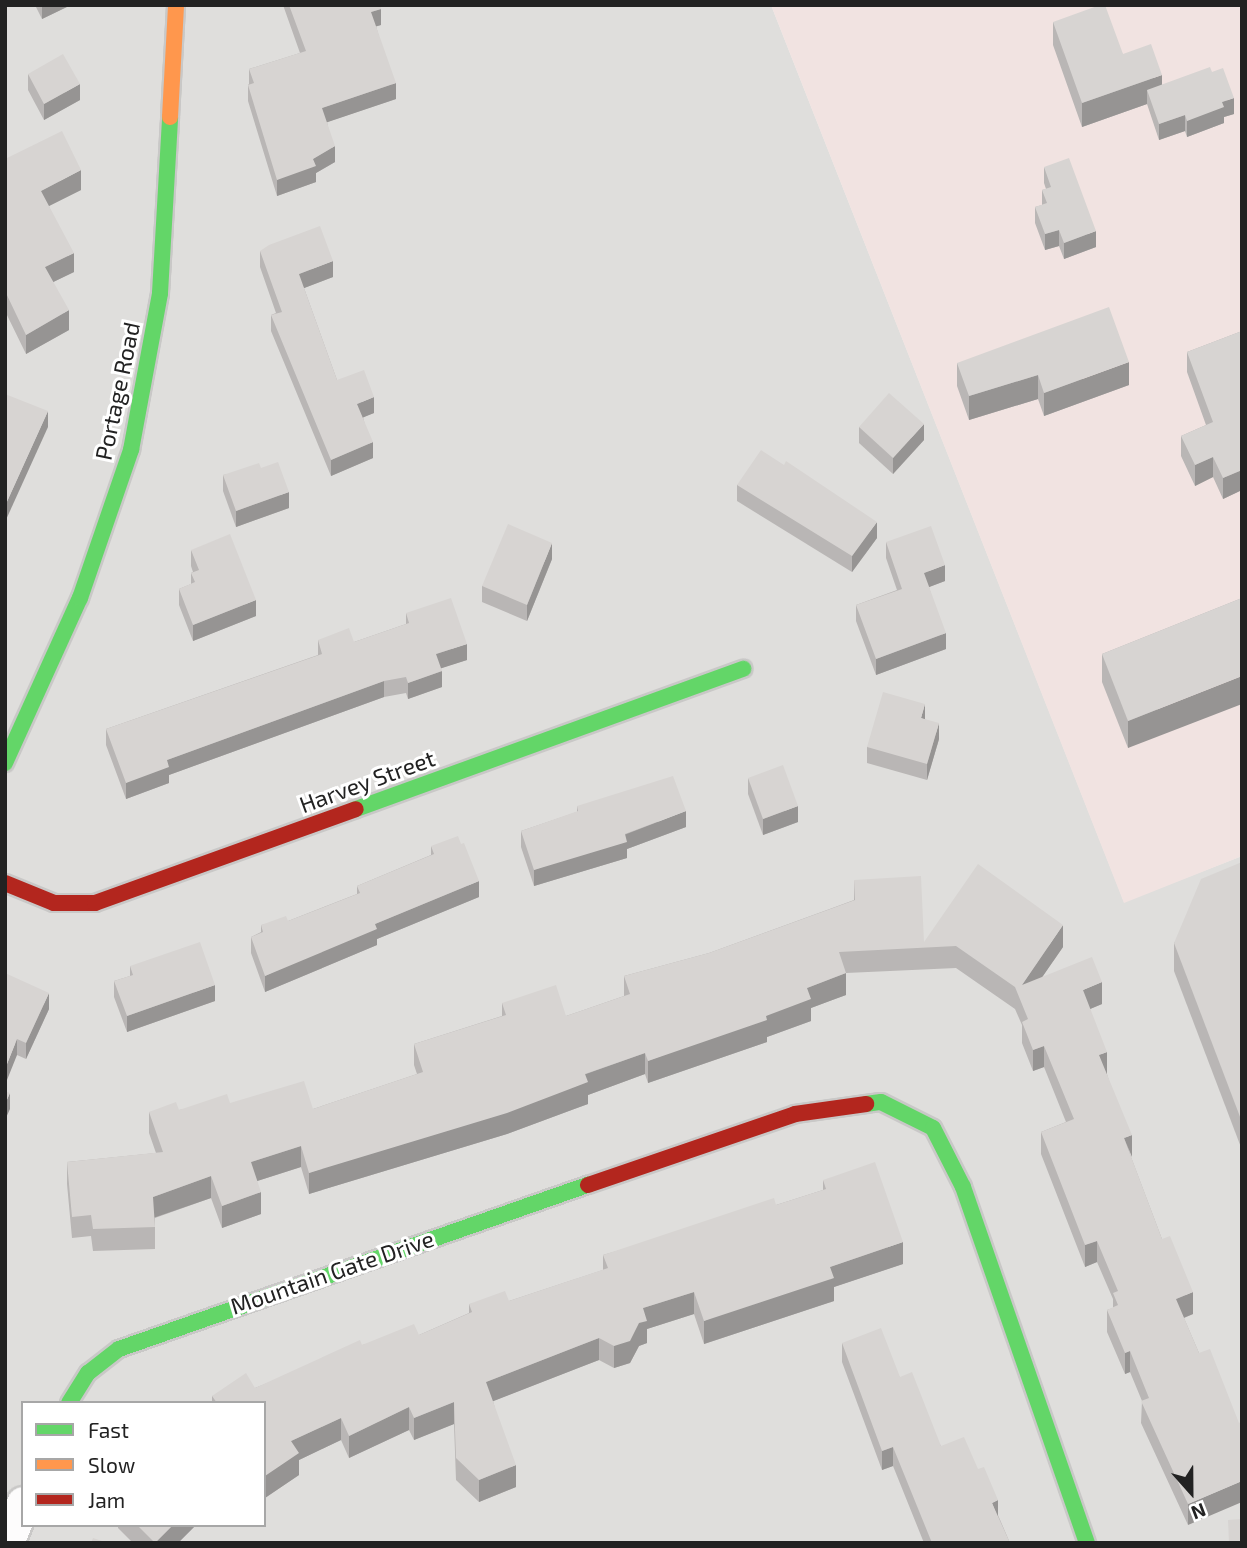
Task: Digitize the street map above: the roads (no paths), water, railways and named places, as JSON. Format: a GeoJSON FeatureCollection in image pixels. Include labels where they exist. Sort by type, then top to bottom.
{"type":"FeatureCollection","features":[{"type":"Feature","properties":{"kind":"street","name":"Portage Road"},"geometry":{"type":"LineString","coordinates":[[5,763],[80,598],[131,450],[160,293],[176,5]]}},
{"type":"Feature","properties":{"kind":"street","name":"Harvey Street"},"geometry":{"type":"LineString","coordinates":[[5,883],[54,903],[94,903],[743,669]]}},
{"type":"Feature","properties":{"kind":"street","name":"Mountain Gate Drive"},"geometry":{"type":"LineString","coordinates":[[70,1401],[88,1373],[132,1343],[795,1114],[881,1102],[933,1128],[963,1187],[1087,1543]]}},
{"type":"Feature","properties":{"kind":"street"},"geometry":{"type":"LineString","coordinates":[[7,1543],[21,1508]]}}]}
